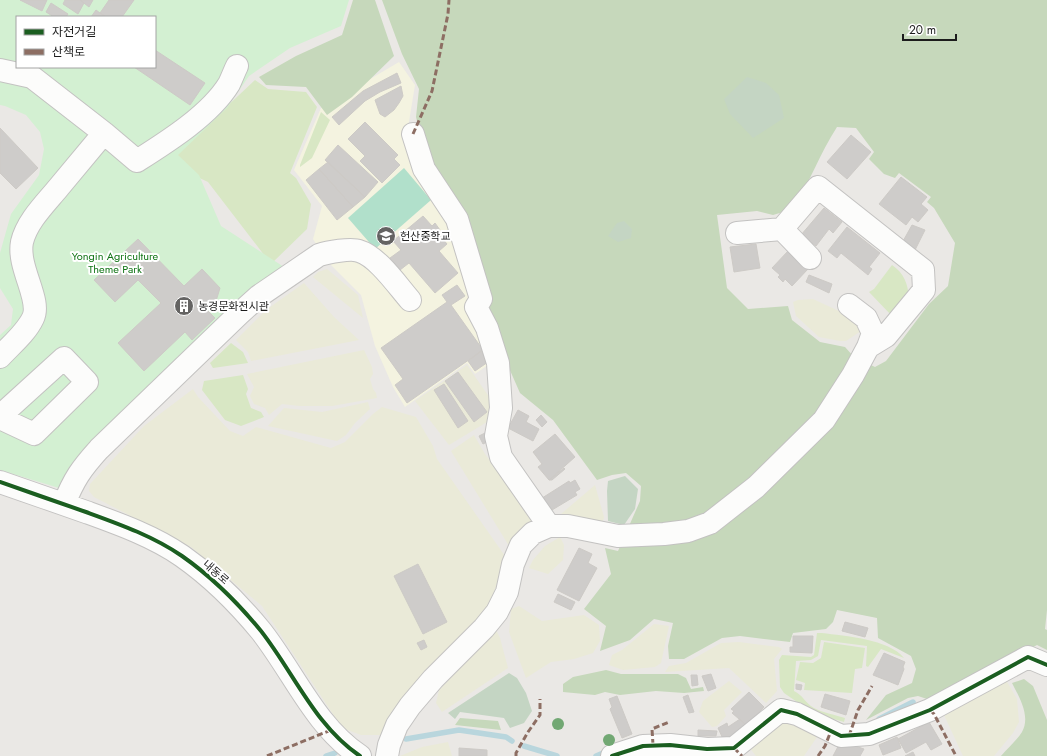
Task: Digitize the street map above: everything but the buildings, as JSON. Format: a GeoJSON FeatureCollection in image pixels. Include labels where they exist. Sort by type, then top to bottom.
{"type":"FeatureCollection","features":[{"type":"Feature","properties":{"kind":"street"},"geometry":{"type":"LineString","coordinates":[[0,70],[32,77],[104,132],[137,161],[173,138],[214,104],[229,83],[237,66]]}},
{"type":"Feature","properties":{"kind":"street"},"geometry":{"type":"LineString","coordinates":[[0,357],[30,325],[34,316],[36,305],[23,265],[21,253],[23,240],[28,227],[38,212],[104,132]]}},
{"type":"Feature","properties":{"kind":"street"},"geometry":{"type":"LineString","coordinates":[[413,134],[424,169],[457,219],[481,300],[476,307],[487,328],[498,363],[501,408],[496,436],[501,457],[549,526]]}},
{"type":"Feature","properties":{"kind":"street"},"geometry":{"type":"LineString","coordinates":[[737,232],[782,229],[818,187],[923,270],[924,290],[886,336],[868,347]]}},
{"type":"Feature","properties":{"kind":"street"},"geometry":{"type":"LineString","coordinates":[[782,229],[810,258]]}},
{"type":"Feature","properties":{"kind":"street"},"geometry":{"type":"LineString","coordinates":[[64,504],[72,483],[84,466],[105,444],[259,296],[319,254],[358,250],[372,256],[410,300]]}},
{"type":"Feature","properties":{"kind":"street"},"geometry":{"type":"LineString","coordinates":[[387,756],[389,745],[397,725],[410,706],[433,679],[484,628],[497,612],[507,592],[513,564],[521,545],[533,534],[549,526],[568,526],[618,536],[664,534],[688,531],[710,523],[756,487],[824,420],[853,375],[868,347],[873,333],[866,318],[849,305]]}},
{"type":"Feature","properties":{"kind":"street","name":"내동로"},"geometry":{"type":"LineString","coordinates":[[0,482],[112,521],[160,542],[202,571],[239,606],[262,633],[317,713],[336,736],[360,756]]}},
{"type":"Feature","properties":{"kind":"street"},"geometry":{"type":"LineString","coordinates":[[612,756],[643,746],[670,745],[706,749],[734,748],[781,710],[797,714],[841,736],[869,734],[930,710],[1028,657],[1047,665]]}},
{"type":"Feature","properties":{"kind":"shaded area","name":"헌산중학교"},"geometry":{"type":"Polygon","coordinates":[[[399,62],[415,85],[406,140],[457,233],[494,361],[475,374],[467,363],[405,407],[393,387],[375,346],[361,295],[326,260],[313,239],[322,206],[294,170],[321,108],[399,62]]]}},
{"type":"Feature","properties":{"kind":"shaded area"},"geometry":{"type":"Polygon","coordinates":[[[747,77],[766,83],[779,95],[784,118],[753,138],[730,114],[724,99],[747,77]]]}},
{"type":"Feature","properties":{"kind":"shaded area"},"geometry":{"type":"Polygon","coordinates":[[[624,221],[632,229],[631,238],[618,242],[608,236],[617,223],[624,221]]]}},
{"type":"Feature","properties":{"kind":"shaded area"},"geometry":{"type":"Polygon","coordinates":[[[327,269],[358,295],[363,318],[313,277],[318,272],[327,269]]]}},
{"type":"Feature","properties":{"kind":"shaded area"},"geometry":{"type":"Polygon","coordinates":[[[304,283],[334,317],[359,340],[251,361],[248,352],[236,340],[266,310],[304,283]]]}},
{"type":"Feature","properties":{"kind":"shaded area"},"geometry":{"type":"Polygon","coordinates":[[[813,299],[854,318],[864,329],[846,341],[819,337],[796,316],[793,302],[798,300],[813,299]]]}},
{"type":"Feature","properties":{"kind":"shaded area"},"geometry":{"type":"Polygon","coordinates":[[[364,350],[372,367],[373,374],[370,379],[377,398],[332,406],[299,406],[282,404],[269,415],[265,408],[254,404],[250,396],[254,387],[247,374],[364,350]]]}},
{"type":"Feature","properties":{"kind":"shaded area"},"geometry":{"type":"Polygon","coordinates":[[[467,365],[492,401],[493,412],[487,422],[449,445],[415,401],[467,365]]]}},
{"type":"Feature","properties":{"kind":"shaded area"},"geometry":{"type":"Polygon","coordinates":[[[193,389],[198,397],[230,431],[243,436],[256,427],[331,448],[345,442],[382,407],[416,417],[433,446],[437,459],[505,556],[490,607],[388,723],[380,735],[361,735],[342,728],[262,606],[191,547],[94,497],[89,491],[90,484],[144,426],[193,389]]]}},
{"type":"Feature","properties":{"kind":"shaded area"},"geometry":{"type":"Polygon","coordinates":[[[368,402],[370,409],[355,423],[346,435],[337,441],[268,426],[284,408],[322,412],[368,402]]]}},
{"type":"Feature","properties":{"kind":"shaded area"},"geometry":{"type":"Polygon","coordinates":[[[474,435],[485,454],[527,510],[532,521],[531,526],[509,546],[451,451],[474,435]]]}},
{"type":"Feature","properties":{"kind":"shaded area"},"geometry":{"type":"Polygon","coordinates":[[[625,476],[638,489],[635,509],[624,525],[608,521],[607,491],[608,481],[625,476]]]}},
{"type":"Feature","properties":{"kind":"shaded area"},"geometry":{"type":"Polygon","coordinates":[[[595,485],[604,517],[601,527],[554,520],[595,485]]]}},
{"type":"Feature","properties":{"kind":"shaded area"},"geometry":{"type":"Polygon","coordinates":[[[560,537],[564,545],[563,560],[548,574],[529,568],[533,560],[545,546],[560,537]]]}},
{"type":"Feature","properties":{"kind":"shaded area"},"geometry":{"type":"Polygon","coordinates":[[[519,606],[542,621],[584,615],[599,625],[600,641],[593,653],[574,659],[551,662],[526,678],[509,632],[511,609],[519,606]]]}},
{"type":"Feature","properties":{"kind":"shaded area"},"geometry":{"type":"Polygon","coordinates":[[[654,624],[669,626],[661,663],[655,667],[623,670],[609,665],[612,655],[622,650],[654,624]]]}},
{"type":"Feature","properties":{"kind":"shaded area"},"geometry":{"type":"Polygon","coordinates":[[[496,630],[500,638],[508,668],[442,712],[436,703],[439,690],[496,630]]]}},
{"type":"Feature","properties":{"kind":"shaded area"},"geometry":{"type":"Polygon","coordinates":[[[739,642],[779,647],[782,649],[774,659],[777,691],[766,703],[729,668],[665,672],[669,666],[686,663],[721,643],[739,642]]]}},
{"type":"Feature","properties":{"kind":"shaded area"},"geometry":{"type":"Polygon","coordinates":[[[509,673],[517,678],[526,693],[532,711],[524,723],[510,728],[504,718],[460,712],[455,719],[448,713],[509,673]]]}},
{"type":"Feature","properties":{"kind":"shaded area"},"geometry":{"type":"Polygon","coordinates":[[[1006,680],[1017,699],[1019,722],[1013,733],[994,756],[963,756],[944,715],[1006,680]]]}},
{"type":"Feature","properties":{"kind":"shaded area"},"geometry":{"type":"Polygon","coordinates":[[[729,681],[742,692],[724,710],[726,716],[717,726],[712,727],[699,712],[703,701],[729,681]]]}},
{"type":"Feature","properties":{"kind":"shaded area"},"geometry":{"type":"Polygon","coordinates":[[[782,718],[816,732],[817,737],[804,756],[756,756],[749,747],[782,718]]]}},
{"type":"Feature","properties":{"kind":"shaded area"},"geometry":{"type":"Polygon","coordinates":[[[448,742],[452,756],[400,756],[422,747],[448,742]]]}},
{"type":"Feature","properties":{"kind":"green space","name":"Yongin Agriculture Theme Park"},"geometry":{"type":"Polygon","coordinates":[[[0,0],[349,0],[341,26],[290,48],[249,76],[227,108],[178,155],[199,175],[221,226],[284,267],[156,385],[59,488],[0,470],[0,335],[11,325],[13,309],[0,288],[0,253],[11,214],[39,175],[44,149],[40,132],[26,115],[0,105],[0,0]]]}},
{"type":"Feature","properties":{"kind":"green space"},"geometry":{"type":"Polygon","coordinates":[[[353,0],[375,0],[394,56],[352,97],[327,115],[306,87],[266,85],[259,77],[296,56],[342,35],[353,0]]]}},
{"type":"Feature","properties":{"kind":"green space"},"geometry":{"type":"Polygon","coordinates":[[[382,0],[1047,0],[1047,610],[1045,629],[1047,630],[1047,650],[1037,645],[930,700],[918,696],[908,698],[866,720],[886,695],[912,683],[916,669],[911,656],[878,638],[877,618],[837,610],[833,622],[826,629],[793,633],[790,642],[740,636],[722,638],[684,659],[669,659],[668,646],[673,623],[654,619],[630,640],[600,651],[606,626],[584,609],[611,574],[605,548],[618,551],[640,501],[641,486],[626,473],[612,475],[597,480],[553,420],[520,393],[491,327],[429,170],[416,117],[419,89],[402,54],[382,0]],[[837,127],[793,209],[773,215],[757,211],[717,215],[727,288],[748,309],[788,306],[792,320],[820,342],[845,347],[854,357],[875,367],[886,361],[929,304],[948,286],[955,243],[934,208],[927,202],[931,197],[899,173],[895,178],[884,174],[869,159],[874,152],[856,128],[837,127]]]}},
{"type":"Feature","properties":{"kind":"green space"},"geometry":{"type":"Polygon","coordinates":[[[255,80],[268,89],[306,92],[317,107],[290,173],[296,178],[311,204],[307,229],[271,264],[208,182],[191,174],[173,157],[255,80]]]}},
{"type":"Feature","properties":{"kind":"green space"},"geometry":{"type":"Polygon","coordinates":[[[321,112],[330,120],[312,158],[300,167],[300,165],[321,112]]]}},
{"type":"Feature","properties":{"kind":"green space"},"geometry":{"type":"Polygon","coordinates":[[[404,168],[431,200],[375,249],[348,218],[404,168]]]}},
{"type":"Feature","properties":{"kind":"green space"},"geometry":{"type":"Polygon","coordinates":[[[892,265],[905,279],[909,298],[892,316],[869,292],[874,289],[892,265]]]}},
{"type":"Feature","properties":{"kind":"green space"},"geometry":{"type":"Polygon","coordinates":[[[231,343],[243,352],[248,363],[213,368],[210,363],[231,343]]]}},
{"type":"Feature","properties":{"kind":"green space"},"geometry":{"type":"Polygon","coordinates":[[[243,375],[248,389],[246,394],[251,408],[261,412],[264,417],[241,426],[225,420],[202,390],[204,381],[243,375]]]}},
{"type":"Feature","properties":{"kind":"green space"},"geometry":{"type":"Polygon","coordinates":[[[817,633],[854,637],[878,643],[888,646],[904,658],[881,649],[868,667],[866,666],[867,646],[821,640],[818,656],[811,660],[796,661],[794,691],[814,708],[825,713],[845,718],[844,722],[813,713],[784,693],[780,687],[779,660],[782,655],[811,657],[814,655],[817,633]]]}},
{"type":"Feature","properties":{"kind":"green space"},"geometry":{"type":"Polygon","coordinates":[[[824,642],[865,648],[862,668],[855,669],[852,693],[804,690],[805,683],[796,680],[800,662],[813,663],[821,658],[824,642]]]}},
{"type":"Feature","properties":{"kind":"green space"},"geometry":{"type":"Polygon","coordinates":[[[606,670],[621,674],[678,674],[686,678],[691,689],[703,687],[704,691],[684,693],[656,691],[620,695],[605,692],[595,695],[563,692],[563,684],[573,677],[606,670]]]}},
{"type":"Feature","properties":{"kind":"green space"},"geometry":{"type":"Polygon","coordinates":[[[1024,679],[1033,686],[1047,720],[1047,756],[1001,756],[1020,735],[1024,726],[1025,713],[1012,683],[1024,679]]]}},
{"type":"Feature","properties":{"kind":"green space"},"geometry":{"type":"Polygon","coordinates":[[[460,718],[498,721],[501,730],[455,725],[460,718]]]}},
{"type":"Feature","properties":{"kind":"waterway"},"geometry":{"type":"LineString","coordinates":[[879,719],[913,702]]}},
{"type":"Feature","properties":{"kind":"waterway"},"geometry":{"type":"LineString","coordinates":[[406,739],[459,730],[506,737],[512,741]]}},
{"type":"Feature","properties":{"kind":"waterway"},"geometry":{"type":"LineString","coordinates":[[524,746],[557,756]]}},
{"type":"Feature","properties":{"kind":"waterway"},"geometry":{"type":"LineString","coordinates":[[596,756],[608,751]]}},
{"type":"Feature","properties":{"kind":"waterway"},"geometry":{"type":"LineString","coordinates":[[326,756],[335,753]]}},
{"type":"Feature","properties":{"kind":"marked path"},"geometry":{"type":"LineString","coordinates":[[413,134],[432,91],[448,14],[449,0]]}},
{"type":"Feature","properties":{"kind":"marked path"},"geometry":{"type":"LineString","coordinates":[[849,736],[858,710],[872,686]]}},
{"type":"Feature","properties":{"kind":"marked path"},"geometry":{"type":"LineString","coordinates":[[516,756],[516,753],[528,732],[540,715],[540,699]]}},
{"type":"Feature","properties":{"kind":"marked path"},"geometry":{"type":"LineString","coordinates":[[930,710],[934,714],[956,756]]}},
{"type":"Feature","properties":{"kind":"marked path"},"geometry":{"type":"LineString","coordinates":[[653,745],[652,729],[669,722]]}},
{"type":"Feature","properties":{"kind":"marked path"},"geometry":{"type":"LineString","coordinates":[[267,756],[331,730]]}},
{"type":"Feature","properties":{"kind":"marked path"},"geometry":{"type":"LineString","coordinates":[[818,756],[825,746],[831,731]]}},
{"type":"Feature","properties":{"kind":"marked path"},"geometry":{"type":"LineString","coordinates":[[734,748],[742,756]]}},
{"type":"Feature","properties":{"kind":"cycle path"},"geometry":{"type":"LineString","coordinates":[[0,482],[136,531],[159,542],[193,564],[224,591],[261,631],[306,698],[330,730],[344,744],[360,756]]}},
{"type":"Feature","properties":{"kind":"cycle path"},"geometry":{"type":"LineString","coordinates":[[612,756],[643,746],[670,745],[707,749],[734,748],[781,710],[797,714],[841,736],[869,734],[930,710],[1028,657],[1047,665]]}},
{"type":"Feature","properties":{"kind":"place","name":"헌산중학교"},"geometry":{"type":"Point","coordinates":[386,236]}},
{"type":"Feature","properties":{"kind":"place","name":"농경문화전시관"},"geometry":{"type":"Point","coordinates":[184,306]}}]}
